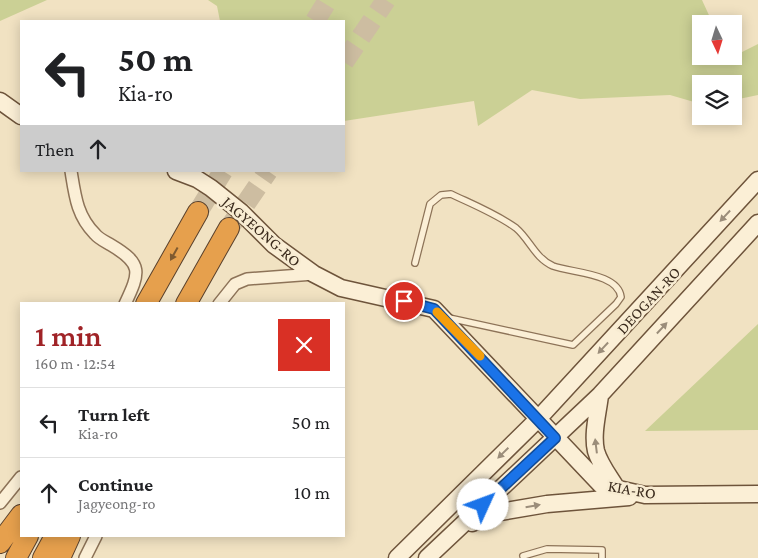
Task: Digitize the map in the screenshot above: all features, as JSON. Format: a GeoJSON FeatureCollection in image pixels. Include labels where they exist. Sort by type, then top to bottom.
{"type":"FeatureCollection","features":[{"type":"Feature","properties":{"kind":"highway"},"geometry":{"type":"LineString","coordinates":[[147,302],[198,212]]}},
{"type":"Feature","properties":{"kind":"highway"},"geometry":{"type":"LineString","coordinates":[[187,302],[229,228]]}},
{"type":"Feature","properties":{"kind":"highway"},"geometry":{"type":"LineString","coordinates":[[0,544],[20,516]]}},
{"type":"Feature","properties":{"kind":"highway"},"geometry":{"type":"LineString","coordinates":[[16,558],[27,537]]}},
{"type":"Feature","properties":{"kind":"highway"},"geometry":{"type":"LineString","coordinates":[[43,558],[54,537]]}},
{"type":"Feature","properties":{"kind":"highway"},"geometry":{"type":"LineString","coordinates":[[60,558],[70,537]]}},
{"type":"Feature","properties":{"kind":"main road"},"geometry":{"type":"LineString","coordinates":[[0,101],[20,115]]}},
{"type":"Feature","properties":{"kind":"main road","name":"JAGYEONG-RO"},"geometry":{"type":"LineString","coordinates":[[179,172],[197,179],[211,188],[241,212],[274,245],[314,274],[341,288],[434,309],[538,419]]}},
{"type":"Feature","properties":{"kind":"main road","name":"DEOGAN-RO"},"geometry":{"type":"LineString","coordinates":[[538,419],[758,180]]}},
{"type":"Feature","properties":{"kind":"main road","name":"DEOGAN-RO"},"geometry":{"type":"LineString","coordinates":[[555,438],[600,395],[758,223]]}},
{"type":"Feature","properties":{"kind":"main road"},"geometry":{"type":"LineString","coordinates":[[600,395],[596,429],[596,450],[602,465],[617,489]]}},
{"type":"Feature","properties":{"kind":"main road"},"geometry":{"type":"LineString","coordinates":[[400,556],[538,419]]}},
{"type":"Feature","properties":{"kind":"main road","name":"KIA-RO"},"geometry":{"type":"LineString","coordinates":[[538,419],[601,485],[645,495],[758,494]]}},
{"type":"Feature","properties":{"kind":"main road"},"geometry":{"type":"LineString","coordinates":[[427,558],[555,438]]}},
{"type":"Feature","properties":{"kind":"main road"},"geometry":{"type":"LineString","coordinates":[[455,532],[490,514],[547,504],[645,495]]}},
{"type":"Feature","properties":{"kind":"street"},"geometry":{"type":"LineString","coordinates":[[71,172],[78,210],[95,235],[132,259],[137,269],[132,288],[125,302]]}},
{"type":"Feature","properties":{"kind":"street"},"geometry":{"type":"LineString","coordinates":[[221,302],[235,284],[247,279],[314,274]]}},
{"type":"Feature","properties":{"kind":"street"},"geometry":{"type":"LineString","coordinates":[[0,503],[20,479]]}},
{"type":"Feature","properties":{"kind":"street"},"geometry":{"type":"LineString","coordinates":[[85,558],[96,537]]}},
{"type":"Feature","properties":{"kind":"lane"},"geometry":{"type":"LineString","coordinates":[[415,263],[430,204],[441,195],[451,194],[516,229],[540,259],[553,266],[606,280],[615,284],[621,291],[621,297],[616,304],[573,345],[442,317]]}},
{"type":"Feature","properties":{"kind":"lane"},"geometry":{"type":"LineString","coordinates":[[523,556],[547,549],[602,550],[602,558]]}},
{"type":"Feature","properties":{"kind":"green space"},"geometry":{"type":"Polygon","coordinates":[[[0,0],[47,0],[0,21],[0,0]]]}},
{"type":"Feature","properties":{"kind":"green space"},"geometry":{"type":"Polygon","coordinates":[[[208,0],[702,0],[709,15],[692,15],[692,65],[742,65],[742,52],[758,44],[758,95],[742,98],[742,75],[692,75],[692,101],[670,95],[580,99],[532,90],[478,126],[474,101],[345,121],[345,20],[220,20],[217,6],[208,0]]]}},
{"type":"Feature","properties":{"kind":"green space"},"geometry":{"type":"Polygon","coordinates":[[[758,324],[758,430],[645,431],[758,324]]]}},
{"type":"Feature","properties":{"kind":"tunnel"},"geometry":{"type":"LineString","coordinates":[[316,20],[328,0]]}},
{"type":"Feature","properties":{"kind":"tunnel"},"geometry":{"type":"LineString","coordinates":[[345,61],[386,0]]}},
{"type":"Feature","properties":{"kind":"tunnel"},"geometry":{"type":"LineString","coordinates":[[198,212],[222,172]]}},
{"type":"Feature","properties":{"kind":"tunnel"},"geometry":{"type":"LineString","coordinates":[[229,228],[267,172]]}},
{"type":"Feature","properties":{"kind":"slow traffic"},"geometry":{"type":"LineString","coordinates":[[437,312],[480,356]]}},
{"type":"Feature","properties":{"kind":"route"},"geometry":{"type":"LineString","coordinates":[[404,301],[434,309],[555,438],[483,505]]}}]}
